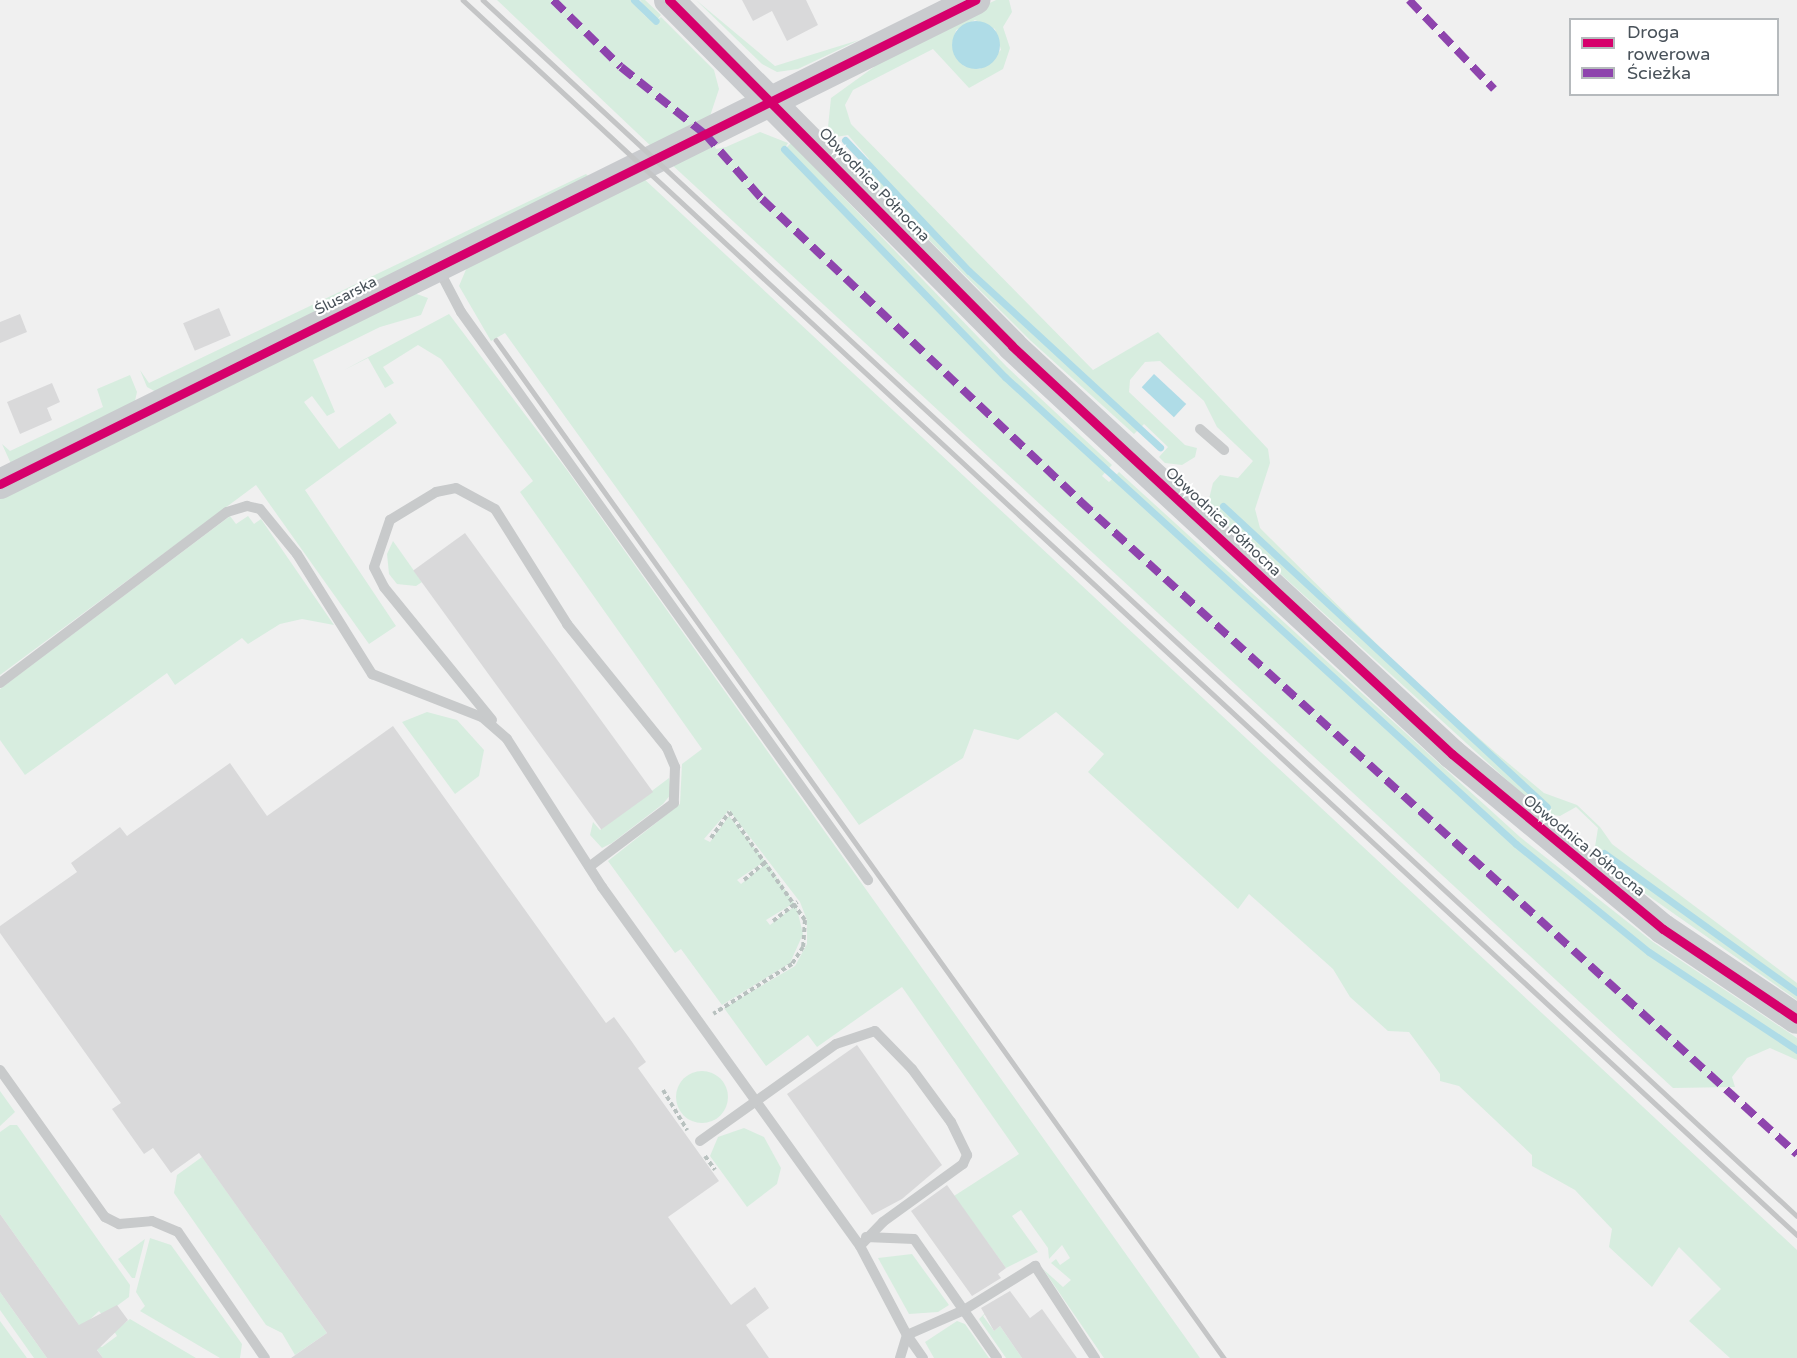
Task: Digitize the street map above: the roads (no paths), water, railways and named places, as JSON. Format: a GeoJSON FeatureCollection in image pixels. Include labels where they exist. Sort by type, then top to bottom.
{"type":"FeatureCollection","features":[{"type":"Feature","properties":{"kind":"street","name":"Obwodnica Północna"},"geometry":{"type":"LineString","coordinates":[[669,0],[1012,346],[1452,754],[1655,923],[1797,1019]]}},
{"type":"Feature","properties":{"kind":"street","name":"Ślusarska"},"geometry":{"type":"LineString","coordinates":[[0,484],[975,0]]}},
{"type":"Feature","properties":{"kind":"lane"},"geometry":{"type":"LineString","coordinates":[[438,267],[461,312],[868,880]]}},
{"type":"Feature","properties":{"kind":"lane"},"geometry":{"type":"LineString","coordinates":[[1200,429],[1224,450]]}},
{"type":"Feature","properties":{"kind":"lane"},"geometry":{"type":"LineString","coordinates":[[589,867],[674,803],[675,767],[667,748],[567,624],[495,509],[456,488],[436,492],[390,520],[381,533],[374,567],[384,587],[507,739],[589,867],[699,1024],[754,1101],[863,1242],[907,1335],[923,1358]]}},
{"type":"Feature","properties":{"kind":"lane"},"geometry":{"type":"LineString","coordinates":[[0,683],[227,512],[253,506],[267,514],[297,554],[372,674],[482,717],[507,739]]}},
{"type":"Feature","properties":{"kind":"lane"},"geometry":{"type":"LineString","coordinates":[[700,1141],[754,1101],[862,1031],[874,1031],[912,1069],[951,1122],[967,1155],[963,1164],[863,1242]]}},
{"type":"Feature","properties":{"kind":"lane"},"geometry":{"type":"LineString","coordinates":[[0,1070],[105,1217],[119,1224],[152,1221],[178,1232],[265,1358]]}},
{"type":"Feature","properties":{"kind":"lane"},"geometry":{"type":"LineString","coordinates":[[863,1242],[914,1239],[997,1358]]}},
{"type":"Feature","properties":{"kind":"lane"},"geometry":{"type":"LineString","coordinates":[[900,1358],[907,1335],[964,1310],[1035,1266],[1095,1358]]}},
{"type":"Feature","properties":{"kind":"water"},"geometry":{"type":"Polygon","coordinates":[[[971,21],[981,21],[996,31],[1000,45],[999,54],[990,65],[981,69],[971,69],[956,59],[952,50],[952,40],[962,25],[971,21]]]}},
{"type":"Feature","properties":{"kind":"water"},"geometry":{"type":"Polygon","coordinates":[[[1154,374],[1186,404],[1174,417],[1142,387],[1154,374]]]}},
{"type":"Feature","properties":{"kind":"waterway"},"geometry":{"type":"LineString","coordinates":[[634,0],[656,21]]}},
{"type":"Feature","properties":{"kind":"waterway"},"geometry":{"type":"LineString","coordinates":[[845,140],[969,271],[1160,447]]}},
{"type":"Feature","properties":{"kind":"waterway"},"geometry":{"type":"LineString","coordinates":[[784,149],[1005,377],[1516,844],[1649,952],[1797,1050]]}},
{"type":"Feature","properties":{"kind":"waterway"},"geometry":{"type":"LineString","coordinates":[[1223,506],[1547,807]]}},
{"type":"Feature","properties":{"kind":"waterway"},"geometry":{"type":"LineString","coordinates":[[1604,853],[1797,992]]}},
{"type":"Feature","properties":{"kind":"railway"},"geometry":{"type":"LineString","coordinates":[[463,0],[1797,1235]]}},
{"type":"Feature","properties":{"kind":"railway"},"geometry":{"type":"LineString","coordinates":[[483,0],[1797,1216]]}},
{"type":"Feature","properties":{"kind":"railway"},"geometry":{"type":"LineString","coordinates":[[496,340],[1224,1358]]}}]}
